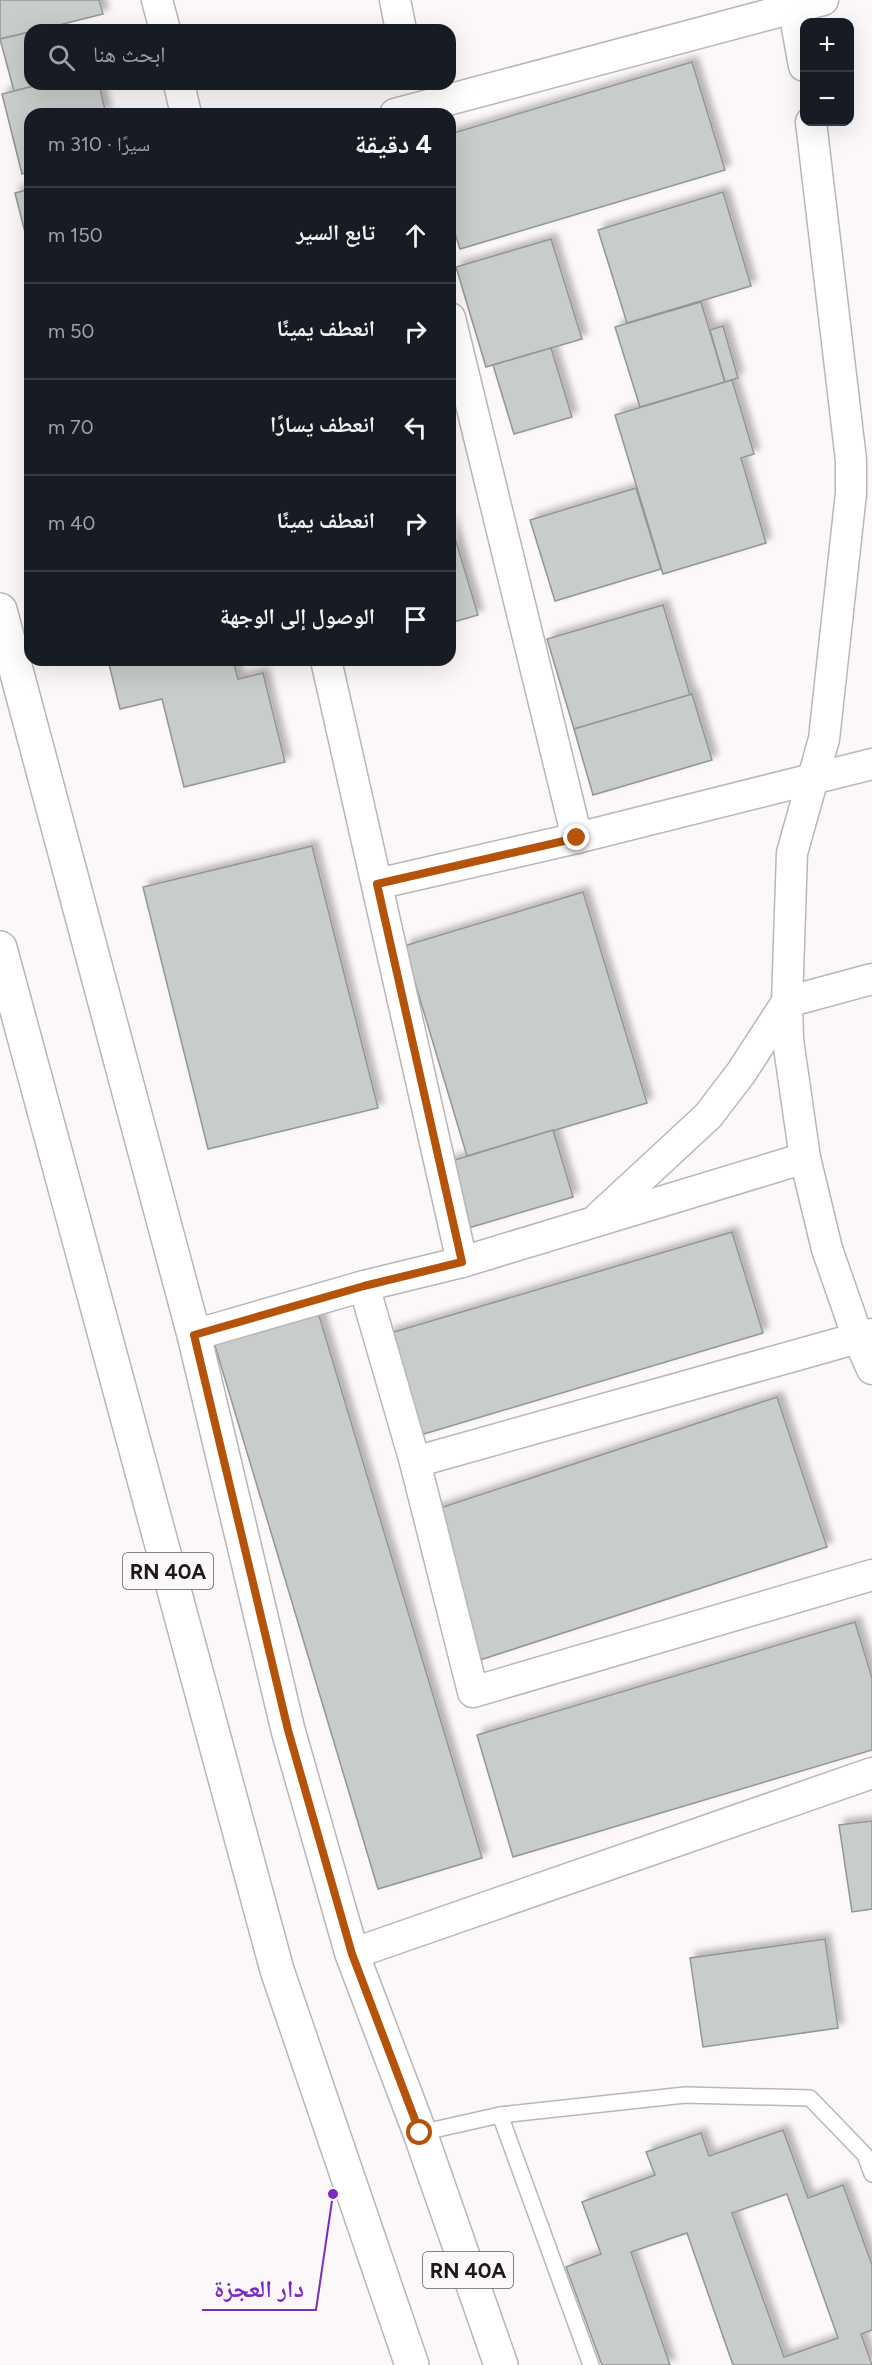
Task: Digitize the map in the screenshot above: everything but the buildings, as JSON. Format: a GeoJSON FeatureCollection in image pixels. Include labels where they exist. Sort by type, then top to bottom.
{"type":"FeatureCollection","features":[{"type":"Feature","properties":{"kind":"main road","name":"RN 40A"},"geometry":{"type":"LineString","coordinates":[[0,610],[194,1335],[288,1730],[352,1954],[420,2133],[501,2365]]}},
{"type":"Feature","properties":{"kind":"main road","name":"RN 40A"},"geometry":{"type":"LineString","coordinates":[[0,948],[277,1970],[412,2365]]}},
{"type":"Feature","properties":{"kind":"street"},"geometry":{"type":"LineString","coordinates":[[157,0],[163,24]]}},
{"type":"Feature","properties":{"kind":"street"},"geometry":{"type":"LineString","coordinates":[[395,0],[400,24]]}},
{"type":"Feature","properties":{"kind":"street"},"geometry":{"type":"LineString","coordinates":[[456,90],[793,4],[823,0]]}},
{"type":"Feature","properties":{"kind":"street"},"geometry":{"type":"LineString","coordinates":[[793,4],[800,43]]}},
{"type":"Feature","properties":{"kind":"street"},"geometry":{"type":"LineString","coordinates":[[180,90],[184,108]]}},
{"type":"Feature","properties":{"kind":"street"},"geometry":{"type":"LineString","coordinates":[[408,102],[455,90]]}},
{"type":"Feature","properties":{"kind":"street"},"geometry":{"type":"LineString","coordinates":[[811,126],[850,460],[862,491],[824,739],[792,853],[787,1002],[788,1040],[805,1158],[827,1249],[865,1336],[872,1369]]}},
{"type":"Feature","properties":{"kind":"street"},"geometry":{"type":"LineString","coordinates":[[456,343],[577,838]]}},
{"type":"Feature","properties":{"kind":"street"},"geometry":{"type":"LineString","coordinates":[[327,666],[462,1262]]}},
{"type":"Feature","properties":{"kind":"street"},"geometry":{"type":"LineString","coordinates":[[377,884],[577,838],[872,764]]}},
{"type":"Feature","properties":{"kind":"street"},"geometry":{"type":"LineString","coordinates":[[594,1222],[708,1116],[741,1073],[787,1002],[872,979]]}},
{"type":"Feature","properties":{"kind":"street"},"geometry":{"type":"LineString","coordinates":[[194,1335],[364,1286],[462,1262],[805,1158]]}},
{"type":"Feature","properties":{"kind":"street"},"geometry":{"type":"LineString","coordinates":[[364,1286],[415,1462],[473,1692],[872,1575]]}},
{"type":"Feature","properties":{"kind":"street"},"geometry":{"type":"LineString","coordinates":[[415,1462],[865,1336]]}},
{"type":"Feature","properties":{"kind":"street"},"geometry":{"type":"LineString","coordinates":[[352,1954],[872,1773]]}},
{"type":"Feature","properties":{"kind":"lane"},"geometry":{"type":"LineString","coordinates":[[420,2133],[500,2115],[685,2095],[810,2098],[865,2155],[872,2174]]}},
{"type":"Feature","properties":{"kind":"lane"},"geometry":{"type":"LineString","coordinates":[[500,2115],[591,2365]]}},
{"type":"Feature","properties":{"kind":"place","name":"دار العجزة"},"geometry":{"type":"Point","coordinates":[333,2194]}},
{"type":"Feature","properties":{"kind":"route"},"geometry":{"type":"LineString","coordinates":[[420,2133],[352,1954],[288,1730],[194,1335],[364,1286],[462,1262],[377,884],[577,838]]}}]}
